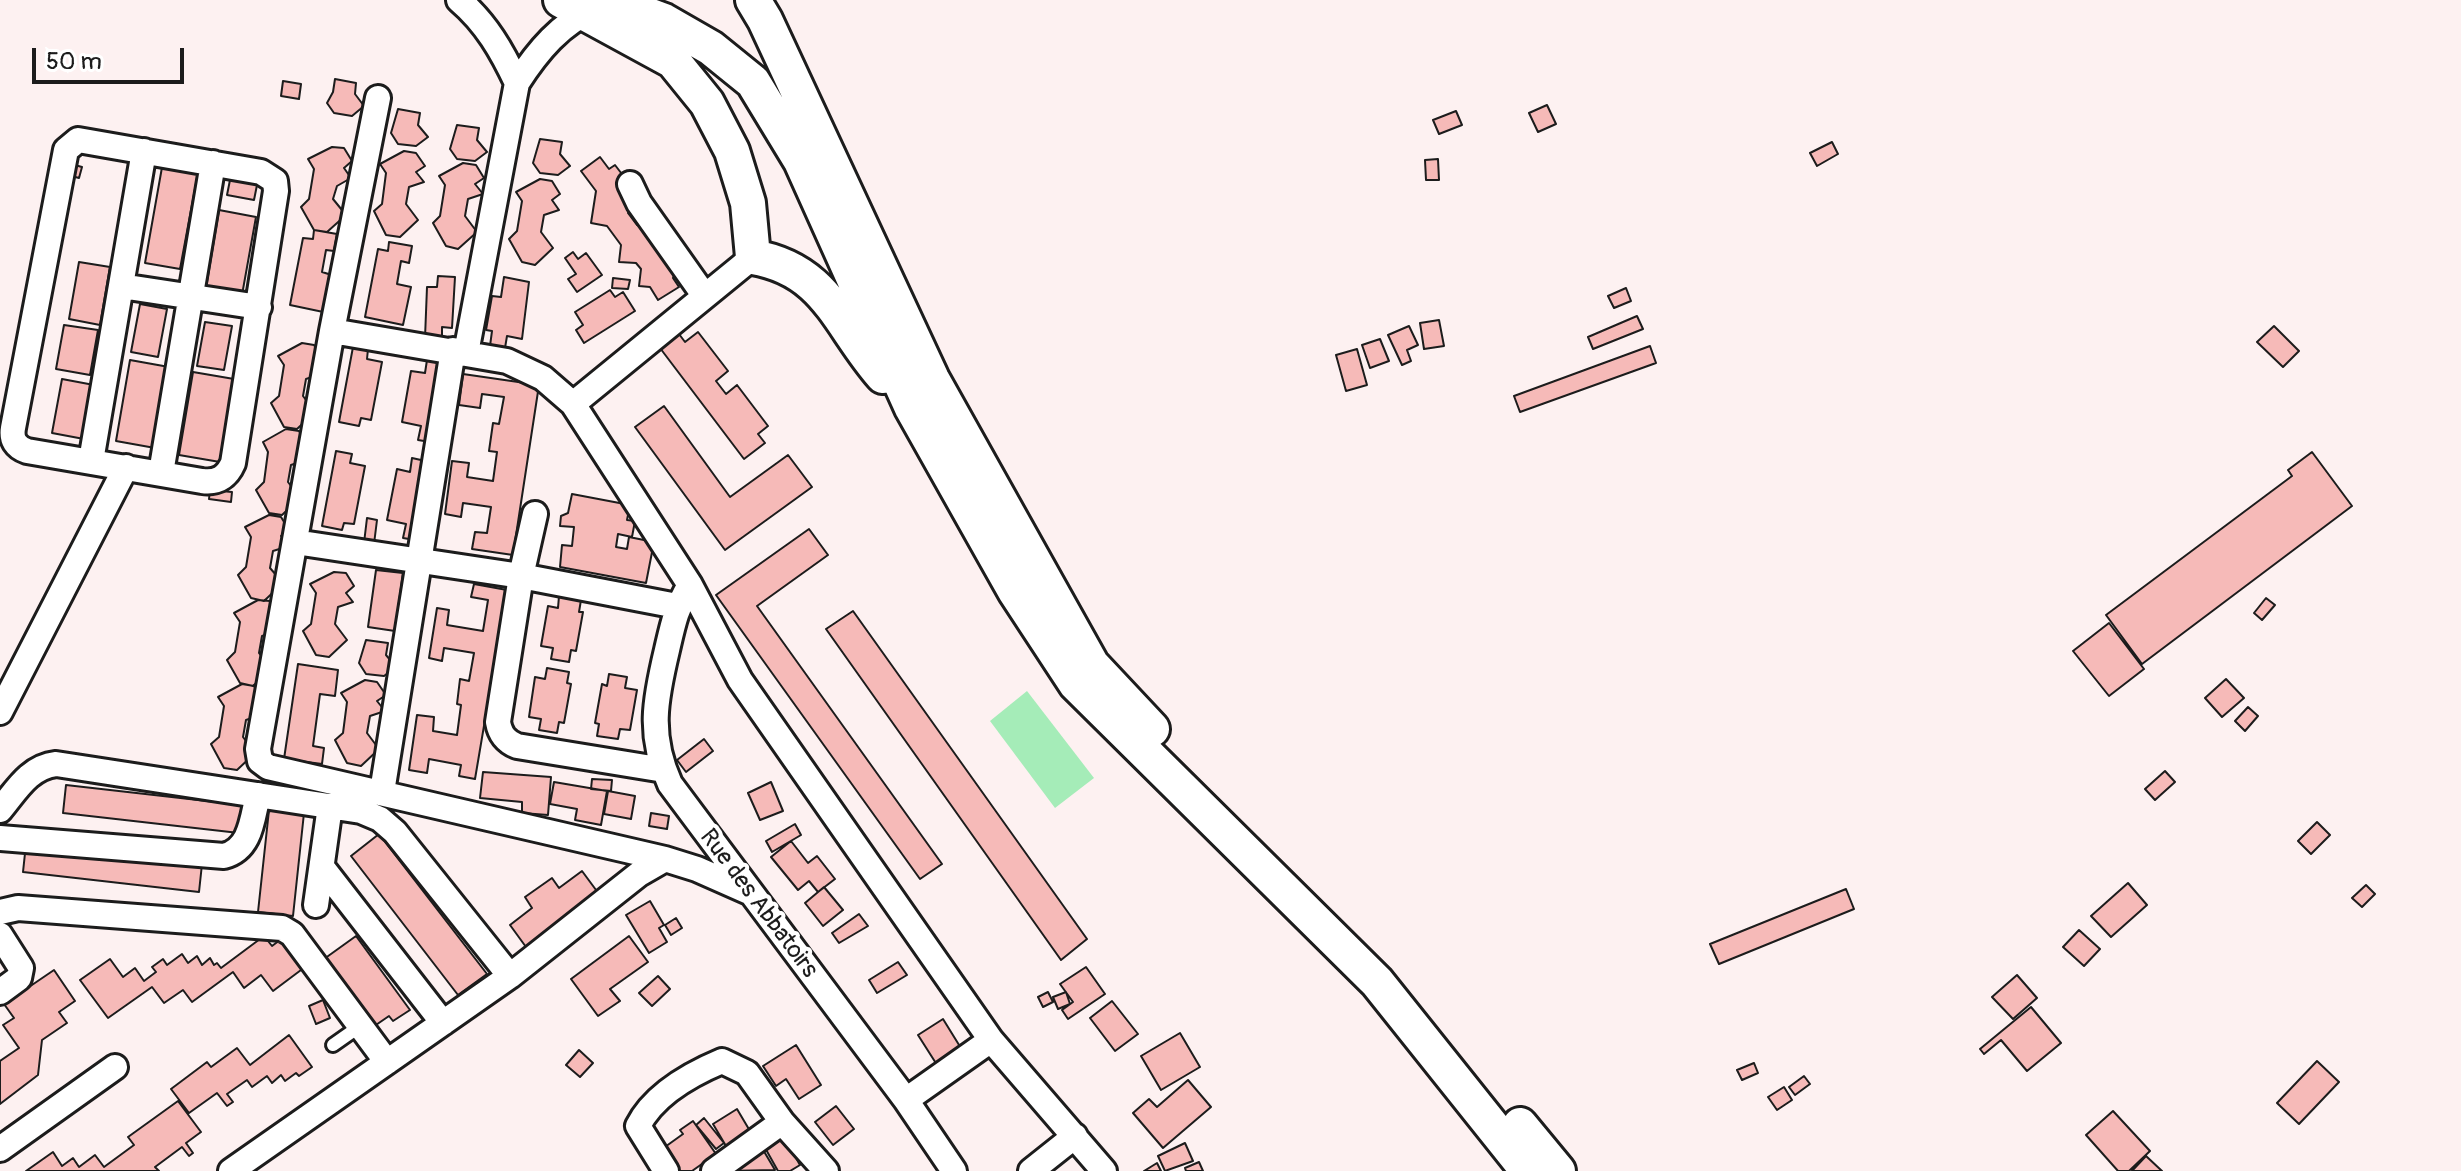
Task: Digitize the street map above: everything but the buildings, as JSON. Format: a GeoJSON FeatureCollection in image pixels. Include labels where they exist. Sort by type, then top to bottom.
{"type":"FeatureCollection","features":[{"type":"Feature","properties":{"kind":"street"},"geometry":{"type":"LineString","coordinates":[[459,0],[475,13],[499,46],[517,83]]}},
{"type":"Feature","properties":{"kind":"street"},"geometry":{"type":"LineString","coordinates":[[382,792],[418,561],[517,83],[535,56],[588,4]]}},
{"type":"Feature","properties":{"kind":"street"},"geometry":{"type":"LineString","coordinates":[[588,4],[673,61],[707,103],[732,151],[748,203],[753,257]]}},
{"type":"Feature","properties":{"kind":"street"},"geometry":{"type":"LineString","coordinates":[[588,4],[664,21],[711,48],[753,82],[801,161],[912,408],[1015,591],[1076,684],[1377,982],[1528,1171]]}},
{"type":"Feature","properties":{"kind":"street"},"geometry":{"type":"LineString","coordinates":[[766,7],[932,379],[1092,665],[1387,966],[1558,1171]]}},
{"type":"Feature","properties":{"kind":"street"},"geometry":{"type":"LineString","coordinates":[[378,98],[332,331],[258,755],[260,761],[268,767],[665,859],[749,892]]}},
{"type":"Feature","properties":{"kind":"street"},"geometry":{"type":"LineString","coordinates":[[84,140],[213,163],[267,173],[276,186],[259,307],[230,471],[225,477],[210,482],[21,449],[14,440],[13,428],[66,150],[73,142],[84,140]]}},
{"type":"Feature","properties":{"kind":"street"},"geometry":{"type":"LineString","coordinates":[[91,461],[144,151]]}},
{"type":"Feature","properties":{"kind":"street"},"geometry":{"type":"LineString","coordinates":[[161,473],[213,163]]}},
{"type":"Feature","properties":{"kind":"street"},"geometry":{"type":"LineString","coordinates":[[630,184],[639,203],[704,295]]}},
{"type":"Feature","properties":{"kind":"street"},"geometry":{"type":"LineString","coordinates":[[573,404],[753,257],[793,268],[810,281],[866,357],[912,408]]}},
{"type":"Feature","properties":{"kind":"street"},"geometry":{"type":"LineString","coordinates":[[121,286],[259,307]]}},
{"type":"Feature","properties":{"kind":"street"},"geometry":{"type":"LineString","coordinates":[[332,331],[460,351],[525,368],[559,389],[573,404],[690,585],[740,680],[991,1040],[1104,1171]]}},
{"type":"Feature","properties":{"kind":"street"},"geometry":{"type":"LineString","coordinates":[[0,712],[126,467]]}},
{"type":"Feature","properties":{"kind":"street"},"geometry":{"type":"LineString","coordinates":[[535,514],[521,576],[498,722],[504,737],[517,746],[664,770]]}},
{"type":"Feature","properties":{"kind":"street"},"geometry":{"type":"LineString","coordinates":[[295,542],[521,576],[677,606]]}},
{"type":"Feature","properties":{"kind":"street","name":"Rue des Abbatoirs"},"geometry":{"type":"LineString","coordinates":[[690,585],[677,606],[655,707],[655,734],[664,770],[704,832],[906,1100],[954,1171]]}},
{"type":"Feature","properties":{"kind":"street"},"geometry":{"type":"LineString","coordinates":[[0,810],[29,774],[38,768],[56,764],[361,811],[388,825],[510,976]]}},
{"type":"Feature","properties":{"kind":"street"},"geometry":{"type":"LineString","coordinates":[[0,838],[224,856],[244,845],[258,795]]}},
{"type":"Feature","properties":{"kind":"street"},"geometry":{"type":"LineString","coordinates":[[316,905],[330,806]]}},
{"type":"Feature","properties":{"kind":"street"},"geometry":{"type":"LineString","coordinates":[[697,869],[704,832]]}},
{"type":"Feature","properties":{"kind":"street"},"geometry":{"type":"LineString","coordinates":[[231,1171],[510,976],[639,874],[665,859]]}},
{"type":"Feature","properties":{"kind":"street"},"geometry":{"type":"LineString","coordinates":[[322,867],[443,1023]]}},
{"type":"Feature","properties":{"kind":"street"},"geometry":{"type":"LineString","coordinates":[[0,912],[18,908],[276,926],[292,934],[387,1062]]}},
{"type":"Feature","properties":{"kind":"street"},"geometry":{"type":"LineString","coordinates":[[0,935],[21,968],[19,978],[0,992]]}},
{"type":"Feature","properties":{"kind":"street"},"geometry":{"type":"LineString","coordinates":[[906,1100],[991,1040]]}},
{"type":"Feature","properties":{"kind":"street"},"geometry":{"type":"LineString","coordinates":[[666,1171],[638,1126],[646,1109],[694,1073],[722,1061],[747,1073],[782,1122],[826,1171]]}},
{"type":"Feature","properties":{"kind":"street"},"geometry":{"type":"LineString","coordinates":[[0,1149],[115,1067]]}},
{"type":"Feature","properties":{"kind":"street"},"geometry":{"type":"LineString","coordinates":[[714,1171],[782,1122]]}},
{"type":"Feature","properties":{"kind":"street"},"geometry":{"type":"LineString","coordinates":[[1031,1171],[1075,1136]]}},
{"type":"Feature","properties":{"kind":"lane"},"geometry":{"type":"LineString","coordinates":[[333,1045],[360,1026]]}},
{"type":"Feature","properties":{"kind":"green space"},"geometry":{"type":"Polygon","coordinates":[[[1027,691],[1094,778],[1055,808],[990,721],[1027,691]]]}}]}
